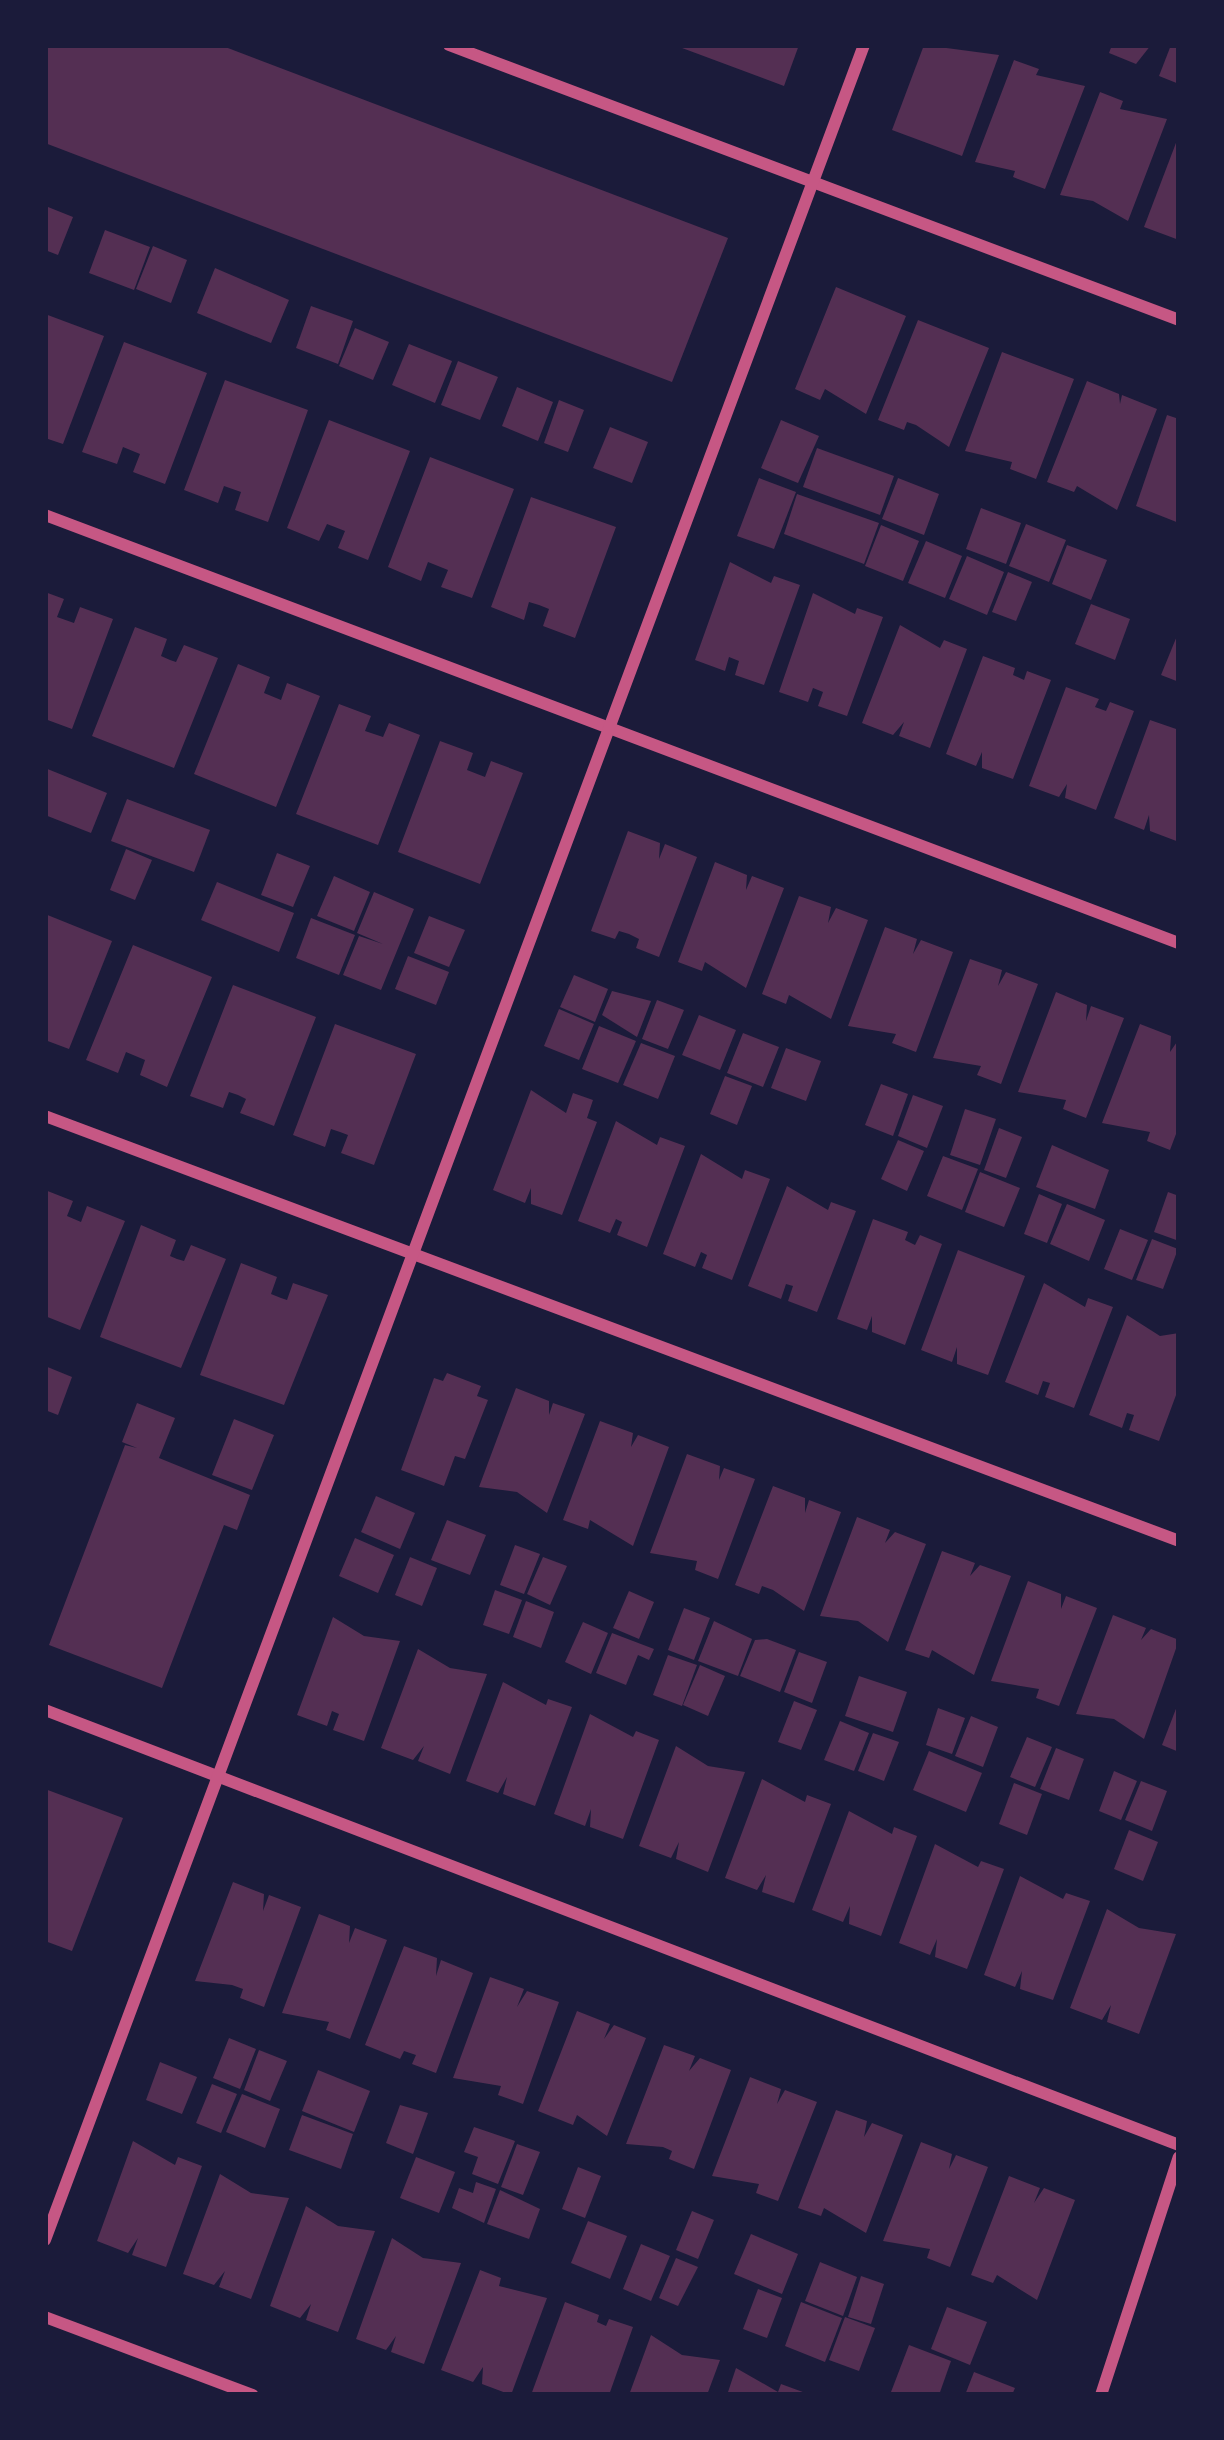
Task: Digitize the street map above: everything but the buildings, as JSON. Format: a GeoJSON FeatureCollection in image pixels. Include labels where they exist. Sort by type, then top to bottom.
{"type":"FeatureCollection","features":[{"type":"Feature","properties":{"kind":"street"},"geometry":{"type":"LineString","coordinates":[[449,45],[1179,320]]}},
{"type":"Feature","properties":{"kind":"street"},"geometry":{"type":"LineString","coordinates":[[45,2240],[214,1773],[611,729],[864,45]]}},
{"type":"Feature","properties":{"kind":"street"},"geometry":{"type":"LineString","coordinates":[[45,514],[1179,943]]}},
{"type":"Feature","properties":{"kind":"street"},"geometry":{"type":"LineString","coordinates":[[45,1116],[1179,1541]]}},
{"type":"Feature","properties":{"kind":"street"},"geometry":{"type":"LineString","coordinates":[[45,1710],[1179,2145]]}},
{"type":"Feature","properties":{"kind":"street"},"geometry":{"type":"LineString","coordinates":[[1101,2395],[1179,2156]]}},
{"type":"Feature","properties":{"kind":"street"},"geometry":{"type":"LineString","coordinates":[[45,2317],[253,2395]]}}]}
